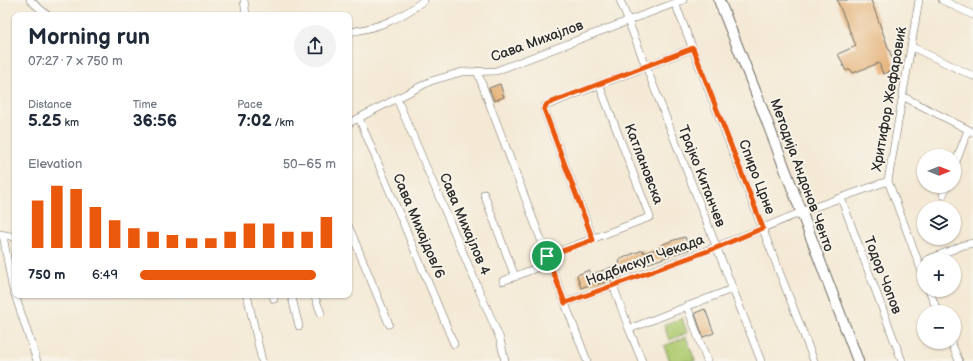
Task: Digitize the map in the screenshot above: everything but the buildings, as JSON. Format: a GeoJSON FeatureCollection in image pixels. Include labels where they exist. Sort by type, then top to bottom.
{"type":"FeatureCollection","features":[{"type":"Feature","properties":{"kind":"main road","name":"Методија Андонов Ченто"},"geometry":{"type":"LineString","coordinates":[[719,0],[858,361]]}},
{"type":"Feature","properties":{"kind":"street"},"geometry":{"type":"LineString","coordinates":[[30,0],[44,12]]}},
{"type":"Feature","properties":{"kind":"street"},"geometry":{"type":"LineString","coordinates":[[244,0],[246,12]]}},
{"type":"Feature","properties":{"kind":"street"},"geometry":{"type":"LineString","coordinates":[[352,31],[393,21],[409,13],[424,0]]}},
{"type":"Feature","properties":{"kind":"street","name":"Трајко Китанчев"},"geometry":{"type":"LineString","coordinates":[[620,0],[761,361]]}},
{"type":"Feature","properties":{"kind":"street","name":"Сава Михајлов"},"geometry":{"type":"LineString","coordinates":[[587,361],[477,71],[496,71],[683,0]]}},
{"type":"Feature","properties":{"kind":"street","name":"Хритифор Жефаровиќ"},"geometry":{"type":"LineString","coordinates":[[800,213],[888,181],[902,96],[912,47],[918,0]]}},
{"type":"Feature","properties":{"kind":"street"},"geometry":{"type":"LineString","coordinates":[[942,0],[973,15]]}},
{"type":"Feature","properties":{"kind":"street","name":"Спиро Црне"},"geometry":{"type":"LineString","coordinates":[[675,3],[813,361]]}},
{"type":"Feature","properties":{"kind":"street"},"geometry":{"type":"LineString","coordinates":[[912,47],[973,76]]}},
{"type":"Feature","properties":{"kind":"street"},"geometry":{"type":"LineString","coordinates":[[593,240],[544,109],[547,104],[693,48]]}},
{"type":"Feature","properties":{"kind":"street"},"geometry":{"type":"LineString","coordinates":[[352,122],[431,81],[462,72],[477,71]]}},
{"type":"Feature","properties":{"kind":"street","name":"Катлановска"},"geometry":{"type":"LineString","coordinates":[[548,260],[650,217],[600,84]]}},
{"type":"Feature","properties":{"kind":"street"},"geometry":{"type":"LineString","coordinates":[[902,96],[971,131],[961,152]]}},
{"type":"Feature","properties":{"kind":"street","name":"Сава Михајлов 4"},"geometry":{"type":"LineString","coordinates":[[397,99],[500,339],[505,361]]}},
{"type":"Feature","properties":{"kind":"street","name":"Сава Михајдов/6"},"geometry":{"type":"LineString","coordinates":[[359,118],[454,344]]}},
{"type":"Feature","properties":{"kind":"street"},"geometry":{"type":"LineString","coordinates":[[888,181],[917,253]]}},
{"type":"Feature","properties":{"kind":"street"},"geometry":{"type":"LineString","coordinates":[[484,194],[515,277]]}},
{"type":"Feature","properties":{"kind":"street","name":"Тодор Чопов"},"geometry":{"type":"LineString","coordinates":[[841,198],[902,361]]}},
{"type":"Feature","properties":{"kind":"street","name":"Надбискуп Чекада"},"geometry":{"type":"LineString","coordinates":[[565,303],[716,248],[800,213]]}},
{"type":"Feature","properties":{"kind":"street"},"geometry":{"type":"LineString","coordinates":[[12,237],[2,235],[12,286]]}},
{"type":"Feature","properties":{"kind":"street"},"geometry":{"type":"LineString","coordinates":[[352,235],[389,324]]}},
{"type":"Feature","properties":{"kind":"street"},"geometry":{"type":"LineString","coordinates":[[943,253],[964,244],[973,243]]}},
{"type":"Feature","properties":{"kind":"street"},"geometry":{"type":"LineString","coordinates":[[504,281],[548,260]]}},
{"type":"Feature","properties":{"kind":"street"},"geometry":{"type":"LineString","coordinates":[[613,285],[642,361]]}},
{"type":"Feature","properties":{"kind":"street"},"geometry":{"type":"LineString","coordinates":[[629,329],[732,289]]}},
{"type":"Feature","properties":{"kind":"street"},"geometry":{"type":"LineString","coordinates":[[16,298],[37,361]]}},
{"type":"Feature","properties":{"kind":"street"},"geometry":{"type":"LineString","coordinates":[[247,298],[262,361]]}},
{"type":"Feature","properties":{"kind":"street"},"geometry":{"type":"LineString","coordinates":[[292,298],[299,326]]}},
{"type":"Feature","properties":{"kind":"street"},"geometry":{"type":"LineString","coordinates":[[315,298],[320,313]]}},
{"type":"Feature","properties":{"kind":"street"},"geometry":{"type":"LineString","coordinates":[[686,306],[707,361]]}},
{"type":"Feature","properties":{"kind":"street"},"geometry":{"type":"LineString","coordinates":[[954,349],[959,361]]}},
{"type":"Feature","properties":{"kind":"green space"},"geometry":{"type":"Polygon","coordinates":[[[682,318],[687,333],[669,340],[664,325],[682,318]]]}},
{"type":"Feature","properties":{"kind":"green space"},"geometry":{"type":"Polygon","coordinates":[[[686,337],[695,361],[670,361],[664,346],[686,337]]]}},
{"type":"Feature","properties":{"kind":"route"},"geometry":{"type":"LineString","coordinates":[[693,48],[763,228],[716,248],[565,303],[547,256],[593,240],[544,109],[545,106],[693,48]]}}]}
